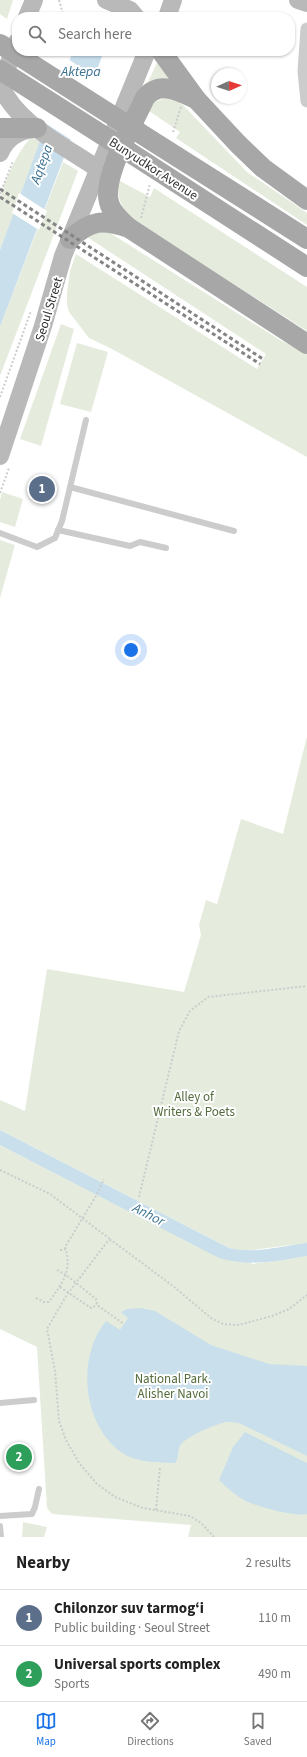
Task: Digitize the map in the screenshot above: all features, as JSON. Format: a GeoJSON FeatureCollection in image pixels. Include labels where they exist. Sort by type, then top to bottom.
{"type":"FeatureCollection","features":[{"type":"Feature","properties":{"kind":"main road"},"geometry":{"type":"LineString","coordinates":[[29,12],[34,0]]}},
{"type":"Feature","properties":{"kind":"main road"},"geometry":{"type":"LineString","coordinates":[[106,0],[136,9]]}},
{"type":"Feature","properties":{"kind":"main road"},"geometry":{"type":"LineString","coordinates":[[169,12],[172,0]]}},
{"type":"Feature","properties":{"kind":"main road"},"geometry":{"type":"LineString","coordinates":[[298,0],[307,3]]}},
{"type":"Feature","properties":{"kind":"main road","name":"Bunyudkor Avenue"},"geometry":{"type":"LineString","coordinates":[[0,44],[12,52]]}},
{"type":"Feature","properties":{"kind":"main road"},"geometry":{"type":"LineString","coordinates":[[12,55],[0,85],[15,108],[37,128],[91,162]]}},
{"type":"Feature","properties":{"kind":"main road","name":"Bunyudkor Avenue"},"geometry":{"type":"LineString","coordinates":[[19,56],[307,239]]}},
{"type":"Feature","properties":{"kind":"main road","name":"Seoul Street"},"geometry":{"type":"LineString","coordinates":[[0,418],[59,246],[91,162],[145,56]]}},
{"type":"Feature","properties":{"kind":"main road"},"geometry":{"type":"LineString","coordinates":[[165,56],[176,72]]}},
{"type":"Feature","properties":{"kind":"main road"},"geometry":{"type":"LineString","coordinates":[[170,56],[189,101]]}},
{"type":"Feature","properties":{"kind":"main road","name":"Bunyudkor Avenue"},"geometry":{"type":"LineString","coordinates":[[0,70],[307,267]]}},
{"type":"Feature","properties":{"kind":"main road"},"geometry":{"type":"LineString","coordinates":[[307,200],[253,160],[189,101],[175,90],[165,88],[152,91],[145,98],[112,170],[108,186],[108,199],[111,207],[134,227],[307,344]]}},
{"type":"Feature","properties":{"kind":"main road"},"geometry":{"type":"LineString","coordinates":[[0,128],[37,128]]}},
{"type":"Feature","properties":{"kind":"main road"},"geometry":{"type":"LineString","coordinates":[[7,156],[7,140],[25,130],[37,128]]}},
{"type":"Feature","properties":{"kind":"main road","name":"Seoul Street"},"geometry":{"type":"LineString","coordinates":[[0,456],[43,326],[63,256],[70,239],[91,162]]}},
{"type":"Feature","properties":{"kind":"main road"},"geometry":{"type":"LineString","coordinates":[[70,239],[82,228],[97,223],[112,223],[134,227]]}},
{"type":"Feature","properties":{"kind":"street"},"geometry":{"type":"LineString","coordinates":[[307,29],[304,71],[307,101]]}},
{"type":"Feature","properties":{"kind":"lane"},"geometry":{"type":"LineString","coordinates":[[0,533],[37,547],[55,538],[62,521],[86,420]]}},
{"type":"Feature","properties":{"kind":"lane"},"geometry":{"type":"LineString","coordinates":[[70,488],[234,531]]}},
{"type":"Feature","properties":{"kind":"lane"},"geometry":{"type":"LineString","coordinates":[[58,530],[130,546],[140,542],[166,548]]}},
{"type":"Feature","properties":{"kind":"lane"},"geometry":{"type":"LineString","coordinates":[[0,1403],[34,1400]]}},
{"type":"Feature","properties":{"kind":"lane"},"geometry":{"type":"LineString","coordinates":[[0,1516],[32,1514],[35,1507],[38,1489]]}},
{"type":"Feature","properties":{"kind":"lane"},"geometry":{"type":"LineString","coordinates":[[0,1526],[1,1537]]}},
{"type":"Feature","properties":{"kind":"path"},"geometry":{"type":"LineString","coordinates":[[59,0],[62,12]]}},
{"type":"Feature","properties":{"kind":"path"},"geometry":{"type":"LineString","coordinates":[[173,132],[189,101]]}},
{"type":"Feature","properties":{"kind":"path"},"geometry":{"type":"LineString","coordinates":[[0,194],[7,156]]}},
{"type":"Feature","properties":{"kind":"path"},"geometry":{"type":"LineString","coordinates":[[134,227],[150,184]]}},
{"type":"Feature","properties":{"kind":"path"},"geometry":{"type":"LineString","coordinates":[[139,1197],[179,1031],[190,1011],[208,997],[307,986]]}},
{"type":"Feature","properties":{"kind":"path"},"geometry":{"type":"LineString","coordinates":[[0,1170],[50,1194],[173,1286],[211,1318],[223,1324],[238,1325],[272,1316],[289,1309],[307,1295]]}},
{"type":"Feature","properties":{"kind":"path"},"geometry":{"type":"LineString","coordinates":[[36,1298],[44,1302],[49,1302],[60,1287],[66,1275],[68,1258],[66,1247],[104,1180]]}},
{"type":"Feature","properties":{"kind":"path"},"geometry":{"type":"LineString","coordinates":[[111,1240],[107,1242],[69,1293],[47,1329],[55,1371],[59,1421],[66,1440],[79,1463],[97,1484],[115,1497],[143,1508],[190,1516],[201,1522],[214,1537]]}},
{"type":"Feature","properties":{"kind":"path"},"geometry":{"type":"LineString","coordinates":[[60,1250],[66,1248]]}},
{"type":"Feature","properties":{"kind":"path"},"geometry":{"type":"LineString","coordinates":[[57,1270],[66,1275],[96,1299],[97,1305],[124,1324]]}},
{"type":"Feature","properties":{"kind":"path"},"geometry":{"type":"LineString","coordinates":[[60,1287],[91,1308],[97,1305]]}},
{"type":"Feature","properties":{"kind":"path"},"geometry":{"type":"LineString","coordinates":[[156,1510],[160,1467]]}},
{"type":"Feature","properties":{"kind":"green space"},"geometry":{"type":"Polygon","coordinates":[[[0,0],[13,0],[7,19],[0,14],[0,0]]]}},
{"type":"Feature","properties":{"kind":"green space"},"geometry":{"type":"Polygon","coordinates":[[[160,62],[170,77],[160,80],[144,90],[157,63],[160,62]]]}},
{"type":"Feature","properties":{"kind":"green space"},"geometry":{"type":"Polygon","coordinates":[[[165,98],[173,98],[182,104],[247,172],[307,213],[307,225],[176,138],[180,132],[149,111],[155,102],[165,98]]]}},
{"type":"Feature","properties":{"kind":"green space"},"geometry":{"type":"Polygon","coordinates":[[[32,137],[40,142],[0,250],[1,194],[17,157],[22,148],[32,137]]]}},
{"type":"Feature","properties":{"kind":"green space"},"geometry":{"type":"Polygon","coordinates":[[[63,162],[78,171],[0,376],[0,327],[63,162]]]}},
{"type":"Feature","properties":{"kind":"green space"},"geometry":{"type":"Polygon","coordinates":[[[118,180],[150,197],[154,188],[307,287],[307,331],[132,219],[120,201],[118,180]]]}},
{"type":"Feature","properties":{"kind":"green space"},"geometry":{"type":"Polygon","coordinates":[[[107,231],[280,340],[307,353],[307,457],[112,349],[89,338],[69,312],[67,305],[70,271],[76,254],[257,369],[266,354],[87,237],[92,232],[107,231]]]}},
{"type":"Feature","properties":{"kind":"green space"},"geometry":{"type":"Polygon","coordinates":[[[61,324],[74,329],[41,446],[20,439],[61,324]]]}},
{"type":"Feature","properties":{"kind":"green space"},"geometry":{"type":"Polygon","coordinates":[[[77,343],[108,352],[91,412],[60,404],[77,343]]]}},
{"type":"Feature","properties":{"kind":"green space"},"geometry":{"type":"Polygon","coordinates":[[[2,492],[23,499],[15,527],[0,522],[0,500],[2,492]]]}},
{"type":"Feature","properties":{"kind":"green space"},"geometry":{"type":"Polygon","coordinates":[[[0,540],[15,545],[0,598],[0,540]]]}},
{"type":"Feature","properties":{"kind":"green space","name":"Alley of Writers & Poets"},"geometry":{"type":"Polygon","coordinates":[[[307,736],[307,1243],[241,1251],[229,1248],[0,1130],[0,1100],[25,1111],[47,969],[184,992],[201,935],[199,925],[206,900],[217,904],[241,819],[283,834],[307,736]]]}},
{"type":"Feature","properties":{"kind":"green space","name":"National Park. Alisher Navoi"},"geometry":{"type":"Polygon","coordinates":[[[0,1145],[80,1186],[253,1264],[307,1256],[307,1537],[188,1537],[191,1525],[52,1514],[47,1508],[37,1347],[0,1329],[0,1145]]]}},
{"type":"Feature","properties":{"kind":"green space"},"geometry":{"type":"Polygon","coordinates":[[[23,1522],[47,1527],[44,1537],[22,1537],[23,1522]]]}},
{"type":"Feature","properties":{"kind":"water","name":"Aktepa"},"geometry":{"type":"Polygon","coordinates":[[[71,56],[102,56],[0,327],[0,250],[71,56]]]}},
{"type":"Feature","properties":{"kind":"water","name":"Anhor"},"geometry":{"type":"Polygon","coordinates":[[[0,1130],[229,1248],[239,1250],[258,1250],[307,1243],[307,1256],[252,1263],[219,1258],[0,1145],[0,1130]]]}},
{"type":"Feature","properties":{"kind":"water"},"geometry":{"type":"Polygon","coordinates":[[[140,1308],[155,1311],[211,1345],[269,1364],[307,1366],[307,1456],[239,1423],[230,1422],[210,1427],[186,1440],[180,1445],[175,1463],[148,1462],[136,1459],[124,1454],[110,1442],[99,1427],[92,1410],[88,1391],[87,1372],[90,1353],[96,1336],[106,1321],[120,1330],[128,1318],[121,1312],[127,1309],[140,1308]]]}},
{"type":"Feature","properties":{"kind":"water"},"geometry":{"type":"Polygon","coordinates":[[[245,1432],[307,1463],[307,1514],[301,1515],[267,1509],[242,1499],[228,1489],[219,1480],[233,1447],[245,1432]]]}},
{"type":"Feature","properties":{"kind":"pier"},"geometry":{"type":"Polygon","coordinates":[[[89,0],[126,0],[121,12],[85,12],[89,0]]]}},
{"type":"Feature","properties":{"kind":"pier"},"geometry":{"type":"Polygon","coordinates":[[[68,59],[97,78],[73,141],[45,123],[68,59]]]}},
{"type":"Feature","properties":{"kind":"pier"},"geometry":{"type":"Polygon","coordinates":[[[19,193],[47,211],[39,230],[12,213],[19,193]]]}},
{"type":"Feature","properties":{"kind":"railway"},"geometry":{"type":"LineString","coordinates":[[0,189],[263,359]]}},
{"type":"Feature","properties":{"kind":"railway"},"geometry":{"type":"LineString","coordinates":[[0,197],[260,364]]}},
{"type":"Feature","properties":{"kind":"place","name":"Chilonzor suv tarmog‘i"},"geometry":{"type":"Point","coordinates":[42,489]}},
{"type":"Feature","properties":{"kind":"place","name":"Universal sports complex"},"geometry":{"type":"Point","coordinates":[19,1457]}},
{"type":"Feature","properties":{"kind":"water label","name":"Aqtepa"},"geometry":{"type":"Point","coordinates":[41,164]}}]}
